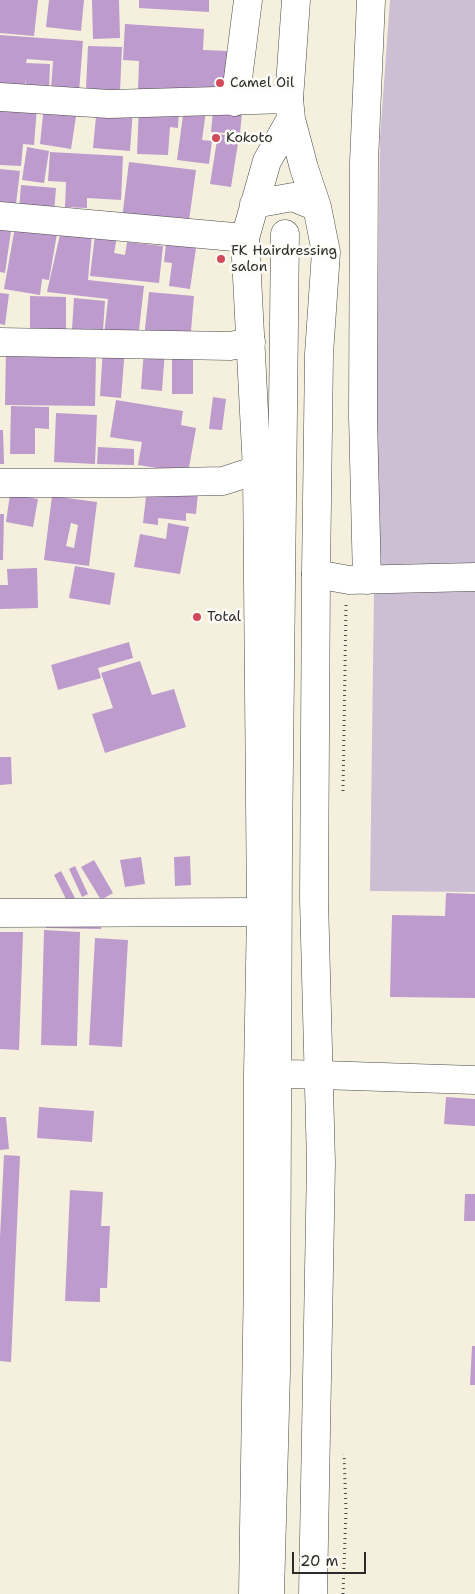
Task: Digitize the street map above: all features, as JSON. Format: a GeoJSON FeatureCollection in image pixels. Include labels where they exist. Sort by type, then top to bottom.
{"type":"FeatureCollection","features":[{"type":"Feature","properties":{"kind":"main road"},"geometry":{"type":"LineString","coordinates":[[235,102],[248,0]]}},
{"type":"Feature","properties":{"kind":"main road"},"geometry":{"type":"LineString","coordinates":[[296,0],[290,109],[304,168],[317,207],[326,252],[319,354],[316,574],[314,899],[321,1163],[313,1594]]}},
{"type":"Feature","properties":{"kind":"main road"},"geometry":{"type":"LineString","coordinates":[[358,580],[364,417],[364,171],[371,0]]}},
{"type":"Feature","properties":{"kind":"main road"},"geometry":{"type":"LineString","coordinates":[[0,96],[109,104],[235,102],[290,109]]}},
{"type":"Feature","properties":{"kind":"main road"},"geometry":{"type":"LineString","coordinates":[[270,1594],[276,1372],[268,1073],[261,912],[257,470],[245,238],[268,161],[290,109]]}},
{"type":"Feature","properties":{"kind":"main road"},"geometry":{"type":"LineString","coordinates":[[254,204],[293,197],[317,207]]}},
{"type":"Feature","properties":{"kind":"main road"},"geometry":{"type":"LineString","coordinates":[[0,216],[245,238]]}},
{"type":"Feature","properties":{"kind":"main road"},"geometry":{"type":"LineString","coordinates":[[253,1594],[258,1272],[278,849],[285,234]]}},
{"type":"Feature","properties":{"kind":"main road"},"geometry":{"type":"LineString","coordinates":[[0,342],[220,346],[251,342]]}},
{"type":"Feature","properties":{"kind":"main road"},"geometry":{"type":"LineString","coordinates":[[0,483],[223,481],[257,470]]}},
{"type":"Feature","properties":{"kind":"main road"},"geometry":{"type":"LineString","coordinates":[[316,574],[358,580],[475,577]]}},
{"type":"Feature","properties":{"kind":"main road"},"geometry":{"type":"LineString","coordinates":[[0,913],[261,912]]}},
{"type":"Feature","properties":{"kind":"main road"},"geometry":{"type":"LineString","coordinates":[[268,1073],[475,1080]]}},
{"type":"Feature","properties":{"kind":"path"},"geometry":{"type":"LineString","coordinates":[[343,792],[346,605],[358,580]]}},
{"type":"Feature","properties":{"kind":"path"},"geometry":{"type":"LineString","coordinates":[[344,1451],[346,1510],[344,1594]]}},
{"type":"Feature","properties":{"kind":"shaded area"},"geometry":{"type":"Polygon","coordinates":[[[390,0],[475,0],[475,892],[370,891],[380,138],[390,0]]]}},
{"type":"Feature","properties":{"kind":"building"},"geometry":{"type":"Polygon","coordinates":[[[0,0],[38,0],[34,36],[0,33],[0,0]]]}},
{"type":"Feature","properties":{"kind":"building"},"geometry":{"type":"Polygon","coordinates":[[[49,0],[84,0],[81,31],[46,27],[49,0]]]}},
{"type":"Feature","properties":{"kind":"building"},"geometry":{"type":"Polygon","coordinates":[[[92,0],[119,0],[120,38],[93,39],[92,0]]]}},
{"type":"Feature","properties":{"kind":"building"},"geometry":{"type":"Polygon","coordinates":[[[139,0],[209,0],[209,12],[139,8],[139,0]]]}},
{"type":"Feature","properties":{"kind":"building"},"geometry":{"type":"Polygon","coordinates":[[[125,24],[204,29],[203,50],[229,51],[226,96],[138,90],[139,61],[123,60],[125,24]]]}},
{"type":"Feature","properties":{"kind":"building"},"geometry":{"type":"Polygon","coordinates":[[[0,35],[83,41],[79,92],[51,89],[53,61],[27,59],[26,63],[50,64],[49,90],[26,89],[25,78],[25,91],[0,89],[0,35]]]}},
{"type":"Feature","properties":{"kind":"building"},"geometry":{"type":"Polygon","coordinates":[[[88,46],[122,47],[120,91],[86,89],[88,46]]]}},
{"type":"Feature","properties":{"kind":"building"},"geometry":{"type":"Polygon","coordinates":[[[0,104],[37,107],[34,145],[23,144],[21,166],[0,165],[0,104]]]}},
{"type":"Feature","properties":{"kind":"building"},"geometry":{"type":"Polygon","coordinates":[[[139,105],[179,107],[178,128],[170,127],[168,155],[137,154],[139,105]]]}},
{"type":"Feature","properties":{"kind":"building"},"geometry":{"type":"Polygon","coordinates":[[[44,106],[77,110],[71,149],[40,144],[44,106]]]}},
{"type":"Feature","properties":{"kind":"building"},"geometry":{"type":"Polygon","coordinates":[[[97,106],[133,109],[130,151],[93,148],[97,106]]]}},
{"type":"Feature","properties":{"kind":"building"},"geometry":{"type":"Polygon","coordinates":[[[184,108],[206,111],[202,140],[212,141],[209,164],[177,160],[184,108]]]}},
{"type":"Feature","properties":{"kind":"building"},"geometry":{"type":"Polygon","coordinates":[[[213,110],[242,112],[240,134],[211,132],[213,110]]]}},
{"type":"Feature","properties":{"kind":"building"},"geometry":{"type":"Polygon","coordinates":[[[218,134],[239,137],[231,187],[210,184],[218,134]]]}},
{"type":"Feature","properties":{"kind":"building"},"geometry":{"type":"Polygon","coordinates":[[[27,147],[49,151],[44,183],[22,180],[27,147]]]}},
{"type":"Feature","properties":{"kind":"building"},"geometry":{"type":"Polygon","coordinates":[[[50,152],[123,156],[121,200],[87,198],[87,208],[65,207],[66,182],[48,181],[50,152]]]}},
{"type":"Feature","properties":{"kind":"building"},"geometry":{"type":"Polygon","coordinates":[[[129,162],[196,170],[188,228],[122,219],[129,162]]]}},
{"type":"Feature","properties":{"kind":"building"},"geometry":{"type":"Polygon","coordinates":[[[0,169],[20,171],[15,212],[0,210],[0,169]]]}},
{"type":"Feature","properties":{"kind":"building"},"geometry":{"type":"Polygon","coordinates":[[[21,185],[56,188],[54,213],[19,210],[21,185]]]}},
{"type":"Feature","properties":{"kind":"building"},"geometry":{"type":"Polygon","coordinates":[[[16,221],[58,228],[49,280],[42,279],[40,295],[4,289],[16,221]]]}},
{"type":"Feature","properties":{"kind":"building"},"geometry":{"type":"Polygon","coordinates":[[[0,229],[11,231],[5,273],[0,272],[0,229]]]}},
{"type":"Feature","properties":{"kind":"building"},"geometry":{"type":"Polygon","coordinates":[[[61,230],[92,234],[88,280],[144,286],[138,339],[104,335],[108,299],[47,292],[61,230]]]}},
{"type":"Feature","properties":{"kind":"building"},"geometry":{"type":"Polygon","coordinates":[[[95,235],[117,237],[114,253],[125,255],[127,242],[163,246],[159,283],[90,276],[95,235]]]}},
{"type":"Feature","properties":{"kind":"building"},"geometry":{"type":"Polygon","coordinates":[[[166,244],[196,248],[190,289],[169,286],[172,263],[164,262],[166,244]]]}},
{"type":"Feature","properties":{"kind":"building"},"geometry":{"type":"Polygon","coordinates":[[[149,292],[194,296],[190,342],[144,338],[149,292]]]}},
{"type":"Feature","properties":{"kind":"building"},"geometry":{"type":"Polygon","coordinates":[[[0,293],[9,294],[5,325],[0,324],[0,293]]]}},
{"type":"Feature","properties":{"kind":"building"},"geometry":{"type":"Polygon","coordinates":[[[30,296],[66,297],[66,333],[30,332],[30,296]]]}},
{"type":"Feature","properties":{"kind":"building"},"geometry":{"type":"Polygon","coordinates":[[[74,298],[105,301],[103,331],[72,329],[74,298]]]}},
{"type":"Feature","properties":{"kind":"building"},"geometry":{"type":"Polygon","coordinates":[[[103,348],[125,349],[121,398],[100,396],[103,348]]]}},
{"type":"Feature","properties":{"kind":"building"},"geometry":{"type":"Polygon","coordinates":[[[6,349],[80,350],[80,358],[96,358],[95,406],[5,405],[6,349]]]}},
{"type":"Feature","properties":{"kind":"building"},"geometry":{"type":"Polygon","coordinates":[[[144,349],[165,350],[162,391],[141,389],[144,349]]]}},
{"type":"Feature","properties":{"kind":"building"},"geometry":{"type":"Polygon","coordinates":[[[172,350],[193,350],[193,394],[172,394],[172,350]]]}},
{"type":"Feature","properties":{"kind":"building"},"geometry":{"type":"Polygon","coordinates":[[[213,397],[226,399],[222,430],[209,429],[213,397]]]}},
{"type":"Feature","properties":{"kind":"building"},"geometry":{"type":"Polygon","coordinates":[[[116,400],[183,411],[181,425],[196,428],[188,473],[138,465],[142,442],[110,437],[116,400]]]}},
{"type":"Feature","properties":{"kind":"building"},"geometry":{"type":"Polygon","coordinates":[[[11,406],[49,407],[49,429],[35,428],[35,454],[10,454],[11,406]]]}},
{"type":"Feature","properties":{"kind":"building"},"geometry":{"type":"Polygon","coordinates":[[[56,413],[97,415],[95,464],[54,462],[56,413]]]}},
{"type":"Feature","properties":{"kind":"building"},"geometry":{"type":"Polygon","coordinates":[[[0,430],[3,430],[4,464],[0,464],[0,430]]]}},
{"type":"Feature","properties":{"kind":"building"},"geometry":{"type":"Polygon","coordinates":[[[98,447],[134,449],[134,465],[97,464],[98,447]]]}},
{"type":"Feature","properties":{"kind":"building"},"geometry":{"type":"Polygon","coordinates":[[[147,488],[198,493],[196,514],[186,513],[186,521],[158,518],[158,525],[143,523],[147,488]]]}},
{"type":"Feature","properties":{"kind":"building"},"geometry":{"type":"Polygon","coordinates":[[[10,494],[38,499],[33,527],[6,522],[10,494]]]}},
{"type":"Feature","properties":{"kind":"building"},"geometry":{"type":"Polygon","coordinates":[[[52,496],[97,502],[89,566],[44,560],[52,496]],[[71,523],[66,546],[74,548],[78,525],[71,523]]]}},
{"type":"Feature","properties":{"kind":"building"},"geometry":{"type":"Polygon","coordinates":[[[0,514],[4,514],[3,560],[0,560],[0,514]]]}},
{"type":"Feature","properties":{"kind":"building"},"geometry":{"type":"Polygon","coordinates":[[[168,523],[189,527],[180,574],[134,567],[140,534],[166,539],[168,523]]]}},
{"type":"Feature","properties":{"kind":"building"},"geometry":{"type":"Polygon","coordinates":[[[75,566],[115,573],[110,605],[69,598],[75,566]]]}},
{"type":"Feature","properties":{"kind":"building"},"geometry":{"type":"Polygon","coordinates":[[[37,568],[38,608],[0,609],[0,585],[8,585],[7,569],[37,568]]]}},
{"type":"Feature","properties":{"kind":"building"},"geometry":{"type":"Polygon","coordinates":[[[129,642],[133,658],[98,668],[101,678],[58,690],[51,665],[129,642]]]}},
{"type":"Feature","properties":{"kind":"building"},"geometry":{"type":"Polygon","coordinates":[[[140,661],[152,695],[174,689],[186,727],[105,753],[92,714],[113,708],[101,673],[140,661]]]}},
{"type":"Feature","properties":{"kind":"building"},"geometry":{"type":"Polygon","coordinates":[[[0,757],[11,757],[12,784],[0,785],[0,757]]]}},
{"type":"Feature","properties":{"kind":"building"},"geometry":{"type":"Polygon","coordinates":[[[190,856],[191,885],[175,886],[174,857],[190,856]]]}},
{"type":"Feature","properties":{"kind":"building"},"geometry":{"type":"Polygon","coordinates":[[[141,857],[145,884],[125,887],[120,860],[141,857]]]}},
{"type":"Feature","properties":{"kind":"building"},"geometry":{"type":"Polygon","coordinates":[[[94,860],[113,893],[101,900],[81,867],[94,860]]]}},
{"type":"Feature","properties":{"kind":"building"},"geometry":{"type":"Polygon","coordinates":[[[75,866],[88,894],[82,897],[69,869],[75,866]]]}},
{"type":"Feature","properties":{"kind":"building"},"geometry":{"type":"Polygon","coordinates":[[[61,871],[75,898],[67,901],[54,875],[61,871]]]}},
{"type":"Feature","properties":{"kind":"building"},"geometry":{"type":"Polygon","coordinates":[[[446,893],[475,894],[475,998],[390,997],[392,915],[445,916],[446,893]]]}},
{"type":"Feature","properties":{"kind":"building"},"geometry":{"type":"Polygon","coordinates":[[[47,915],[101,917],[101,929],[46,928],[47,915]]]}},
{"type":"Feature","properties":{"kind":"building"},"geometry":{"type":"Polygon","coordinates":[[[44,930],[80,932],[77,1046],[41,1045],[44,930]]]}},
{"type":"Feature","properties":{"kind":"building"},"geometry":{"type":"Polygon","coordinates":[[[0,932],[23,932],[19,1050],[0,1049],[0,932]]]}},
{"type":"Feature","properties":{"kind":"building"},"geometry":{"type":"Polygon","coordinates":[[[95,938],[128,940],[122,1047],[89,1045],[95,938]]]}},
{"type":"Feature","properties":{"kind":"building"},"geometry":{"type":"Polygon","coordinates":[[[446,1097],[475,1099],[475,1126],[444,1124],[446,1097]]]}},
{"type":"Feature","properties":{"kind":"building"},"geometry":{"type":"Polygon","coordinates":[[[39,1107],[94,1111],[92,1142],[37,1138],[39,1107]]]}},
{"type":"Feature","properties":{"kind":"building"},"geometry":{"type":"Polygon","coordinates":[[[0,1117],[6,1117],[9,1149],[0,1150],[0,1117]]]}},
{"type":"Feature","properties":{"kind":"building"},"geometry":{"type":"Polygon","coordinates":[[[4,1155],[20,1156],[11,1362],[0,1361],[0,1237],[4,1155]]]}},
{"type":"Feature","properties":{"kind":"building"},"geometry":{"type":"Polygon","coordinates":[[[70,1190],[103,1192],[101,1226],[110,1226],[107,1288],[100,1288],[100,1302],[65,1301],[70,1190]]]}},
{"type":"Feature","properties":{"kind":"building"},"geometry":{"type":"Polygon","coordinates":[[[465,1194],[475,1194],[475,1221],[464,1221],[465,1194]]]}},
{"type":"Feature","properties":{"kind":"building"},"geometry":{"type":"Polygon","coordinates":[[[472,1346],[475,1346],[475,1385],[470,1385],[472,1346]]]}},
{"type":"Feature","properties":{"kind":"place","name":"Camel Oil"},"geometry":{"type":"Point","coordinates":[220,83]}},
{"type":"Feature","properties":{"kind":"place","name":"Kokoto"},"geometry":{"type":"Point","coordinates":[216,138]}},
{"type":"Feature","properties":{"kind":"place","name":"FK Hairdressing salon"},"geometry":{"type":"Point","coordinates":[221,259]}},
{"type":"Feature","properties":{"kind":"place","name":"Total"},"geometry":{"type":"Point","coordinates":[197,617]}}]}
